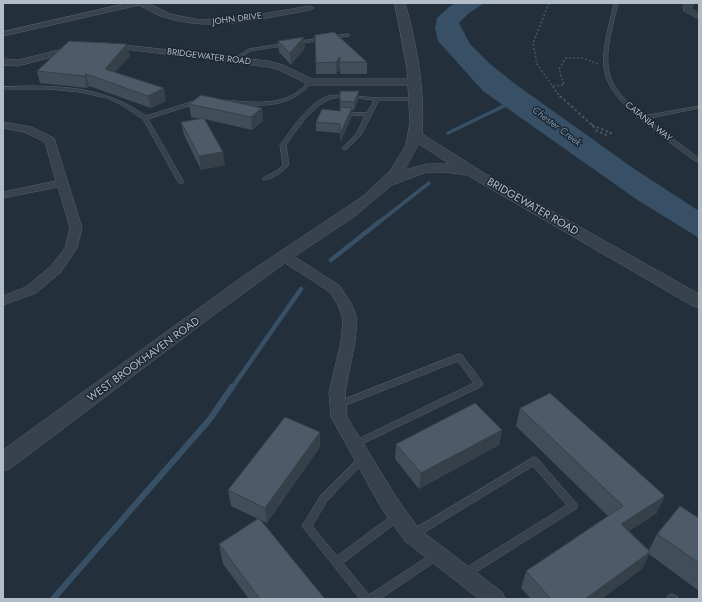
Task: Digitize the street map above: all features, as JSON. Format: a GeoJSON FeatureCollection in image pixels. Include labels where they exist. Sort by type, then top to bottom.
{"type":"FeatureCollection","features":[{"type":"Feature","properties":{"kind":"street"},"geometry":{"type":"LineString","coordinates":[[3,34],[137,3]]}},
{"type":"Feature","properties":{"kind":"street","name":"JOHN DRIVE"},"geometry":{"type":"LineString","coordinates":[[142,3],[167,16],[196,22],[222,22],[310,8]]}},
{"type":"Feature","properties":{"kind":"street"},"geometry":{"type":"LineString","coordinates":[[400,3],[404,15],[415,99],[415,136]]}},
{"type":"Feature","properties":{"kind":"street"},"geometry":{"type":"LineString","coordinates":[[690,3],[687,6],[687,9],[699,17]]}},
{"type":"Feature","properties":{"kind":"street","name":"BRIDGEWATER ROAD"},"geometry":{"type":"LineString","coordinates":[[96,45],[127,46],[235,59],[280,67],[310,82],[413,82]]}},
{"type":"Feature","properties":{"kind":"street"},"geometry":{"type":"LineString","coordinates":[[3,62],[18,63],[82,46]]}},
{"type":"Feature","properties":{"kind":"street"},"geometry":{"type":"LineString","coordinates":[[416,113],[426,127],[479,176]]}},
{"type":"Feature","properties":{"kind":"street"},"geometry":{"type":"LineString","coordinates":[[3,125],[19,126],[35,131],[50,140],[76,228],[71,248],[56,269],[31,290],[3,301]]}},
{"type":"Feature","properties":{"kind":"street","name":"BRIDGEWATER ROAD"},"geometry":{"type":"LineString","coordinates":[[415,136],[479,176],[699,302]]}},
{"type":"Feature","properties":{"kind":"street","name":"WEST BROOKHAVEN ROAD"},"geometry":{"type":"LineString","coordinates":[[3,462],[284,256],[386,185],[400,168],[415,136]]}},
{"type":"Feature","properties":{"kind":"street"},"geometry":{"type":"LineString","coordinates":[[386,185],[411,171],[424,168],[444,168],[479,176]]}},
{"type":"Feature","properties":{"kind":"street"},"geometry":{"type":"LineString","coordinates":[[3,194],[62,183]]}},
{"type":"Feature","properties":{"kind":"street"},"geometry":{"type":"LineString","coordinates":[[284,256],[335,289],[345,305],[350,319],[348,342],[337,392],[339,417],[398,516],[412,535],[495,599]]}},
{"type":"Feature","properties":{"kind":"lane","name":"CATANIA WAY"},"geometry":{"type":"LineString","coordinates":[[616,3],[610,30],[606,66],[609,80],[613,88],[623,101],[642,118],[699,161]]}},
{"type":"Feature","properties":{"kind":"lane"},"geometry":{"type":"LineString","coordinates":[[235,59],[249,50],[348,35]]}},
{"type":"Feature","properties":{"kind":"lane"},"geometry":{"type":"LineString","coordinates":[[213,101],[250,103],[275,102],[301,94],[310,82]]}},
{"type":"Feature","properties":{"kind":"lane"},"geometry":{"type":"LineString","coordinates":[[3,88],[26,87],[91,93],[122,103],[145,118],[181,182]]}},
{"type":"Feature","properties":{"kind":"lane"},"geometry":{"type":"LineString","coordinates":[[265,179],[286,165],[283,145],[302,120],[329,97],[415,99]]}},
{"type":"Feature","properties":{"kind":"lane"},"geometry":{"type":"LineString","coordinates":[[345,148],[358,135],[377,99]]}},
{"type":"Feature","properties":{"kind":"lane"},"geometry":{"type":"LineString","coordinates":[[145,118],[193,102],[205,101]]}},
{"type":"Feature","properties":{"kind":"lane"},"geometry":{"type":"LineString","coordinates":[[642,118],[699,107]]}},
{"type":"Feature","properties":{"kind":"lane"},"geometry":{"type":"LineString","coordinates":[[312,110],[319,111]]}},
{"type":"Feature","properties":{"kind":"lane"},"geometry":{"type":"LineString","coordinates":[[333,112],[368,116]]}},
{"type":"Feature","properties":{"kind":"lane"},"geometry":{"type":"LineString","coordinates":[[338,405],[459,357],[479,384],[359,451],[324,498],[307,526],[366,599]]}},
{"type":"Feature","properties":{"kind":"lane"},"geometry":{"type":"LineString","coordinates":[[412,535],[534,461],[573,506],[464,575]]}},
{"type":"Feature","properties":{"kind":"lane"},"geometry":{"type":"LineString","coordinates":[[337,562],[398,516]]}},
{"type":"Feature","properties":{"kind":"lane"},"geometry":{"type":"LineString","coordinates":[[371,599],[437,555]]}},
{"type":"Feature","properties":{"kind":"path"},"geometry":{"type":"LineString","coordinates":[[549,3],[533,42],[538,64],[561,98],[601,134],[611,133],[592,125]]}},
{"type":"Feature","properties":{"kind":"path"},"geometry":{"type":"LineString","coordinates":[[553,86],[564,85],[559,69],[565,62],[566,58],[582,58],[606,66]]}},
{"type":"Feature","properties":{"kind":"water","name":"Chester Creek"},"geometry":{"type":"Polygon","coordinates":[[[456,3],[484,3],[468,14],[459,23],[470,44],[490,64],[518,86],[633,168],[699,211],[699,238],[636,199],[483,91],[438,41],[435,28],[437,18],[456,3]]]}},
{"type":"Feature","properties":{"kind":"building"},"geometry":{"type":"Polygon","coordinates":[[[334,32],[367,62],[340,62],[340,57],[336,62],[316,63],[315,35],[334,32]]]}},
{"type":"Feature","properties":{"kind":"building"},"geometry":{"type":"Polygon","coordinates":[[[304,37],[290,53],[278,41],[304,37]]]}},
{"type":"Feature","properties":{"kind":"building"},"geometry":{"type":"Polygon","coordinates":[[[69,41],[127,44],[105,69],[164,88],[148,96],[86,74],[84,76],[37,71],[69,41]]]}},
{"type":"Feature","properties":{"kind":"building"},"geometry":{"type":"Polygon","coordinates":[[[340,91],[359,91],[354,102],[340,101],[340,91]]]}},
{"type":"Feature","properties":{"kind":"building"},"geometry":{"type":"Polygon","coordinates":[[[201,95],[262,108],[251,117],[189,104],[201,95]]]}},
{"type":"Feature","properties":{"kind":"building"},"geometry":{"type":"Polygon","coordinates":[[[340,107],[352,108],[340,134],[340,124],[316,122],[322,109],[340,111],[340,107]]]}},
{"type":"Feature","properties":{"kind":"building"},"geometry":{"type":"Polygon","coordinates":[[[204,118],[223,152],[199,156],[181,122],[204,118]]]}},
{"type":"Feature","properties":{"kind":"building"},"geometry":{"type":"Polygon","coordinates":[[[550,393],[665,496],[621,524],[650,552],[585,599],[551,599],[526,571],[623,506],[520,408],[550,393]]]}},
{"type":"Feature","properties":{"kind":"building"},"geometry":{"type":"Polygon","coordinates":[[[475,403],[502,430],[421,473],[396,444],[475,403]]]}},
{"type":"Feature","properties":{"kind":"building"},"geometry":{"type":"Polygon","coordinates":[[[285,417],[320,432],[265,508],[228,490],[285,417]]]}},
{"type":"Feature","properties":{"kind":"building"},"geometry":{"type":"Polygon","coordinates":[[[680,506],[699,518],[699,563],[657,534],[680,506]]]}},
{"type":"Feature","properties":{"kind":"building"},"geometry":{"type":"Polygon","coordinates":[[[259,518],[325,599],[260,599],[219,544],[259,518]]]}},
{"type":"Feature","properties":{"kind":"waterway"},"geometry":{"type":"LineString","coordinates":[[448,133],[508,104]]}},
{"type":"Feature","properties":{"kind":"waterway"},"geometry":{"type":"LineString","coordinates":[[378,223],[429,183]]}},
{"type":"Feature","properties":{"kind":"waterway"},"geometry":{"type":"LineString","coordinates":[[331,260],[379,222]]}},
{"type":"Feature","properties":{"kind":"waterway"},"geometry":{"type":"LineString","coordinates":[[232,388],[301,289]]}},
{"type":"Feature","properties":{"kind":"waterway"},"geometry":{"type":"LineString","coordinates":[[53,599],[210,419],[232,387]]}}]}
